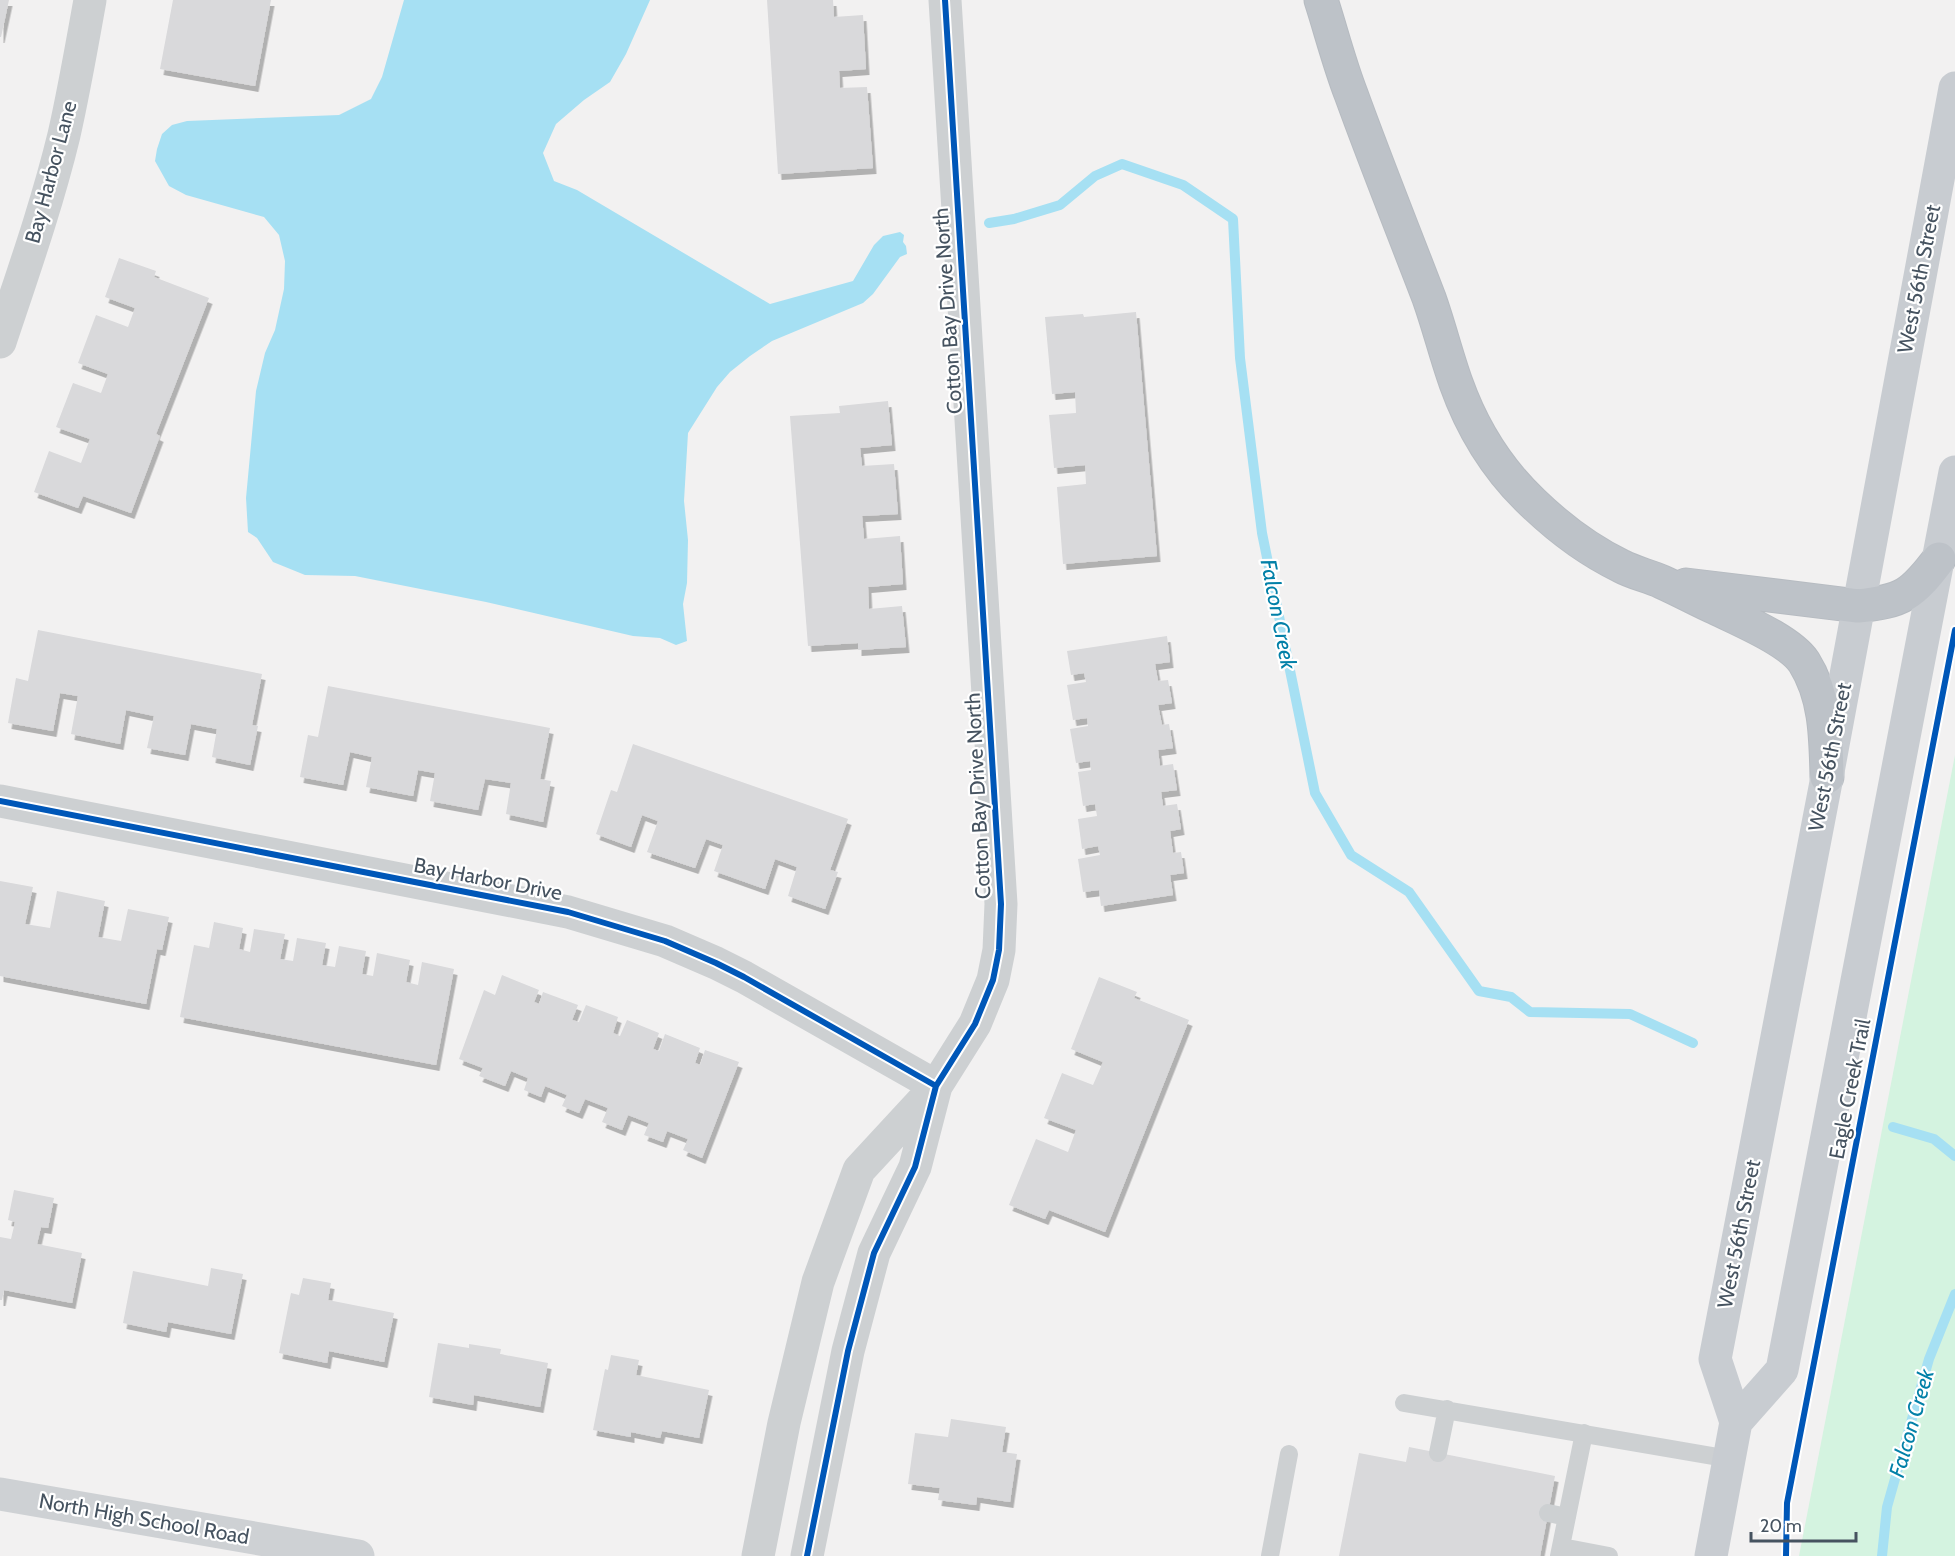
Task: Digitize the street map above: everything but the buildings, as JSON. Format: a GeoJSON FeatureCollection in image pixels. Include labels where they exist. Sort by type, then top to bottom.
{"type":"FeatureCollection","features":[{"type":"Feature","properties":{"kind":"highway"},"geometry":{"type":"LineString","coordinates":[[1321,0],[1350,94],[1432,306],[1456,384],[1469,415],[1485,443],[1507,476],[1554,522],[1585,546],[1623,567],[1661,581],[1774,638],[1793,651],[1803,661],[1819,693],[1825,726],[1827,777]]}},
{"type":"Feature","properties":{"kind":"highway"},"geometry":{"type":"LineString","coordinates":[[1661,581],[1858,606],[1880,604],[1902,597],[1921,584],[1939,559]]}},
{"type":"Feature","properties":{"kind":"main road","name":"West 56th Street"},"geometry":{"type":"LineString","coordinates":[[1711,1556],[1736,1422],[1715,1359],[1827,777],[1955,88]]}},
{"type":"Feature","properties":{"kind":"main road"},"geometry":{"type":"LineString","coordinates":[[1736,1422],[1782,1370],[1955,472]]}},
{"type":"Feature","properties":{"kind":"street","name":"Bay Harbor Lane"},"geometry":{"type":"LineString","coordinates":[[0,342],[55,170],[66,127],[90,0]]}},
{"type":"Feature","properties":{"kind":"street","name":"Cotton Bay Drive North"},"geometry":{"type":"LineString","coordinates":[[807,1556],[848,1351],[874,1253],[915,1167],[936,1086],[975,1023],[993,980],[999,950],[1001,904],[945,0]]}},
{"type":"Feature","properties":{"kind":"street","name":"Bay Harbor Drive"},"geometry":{"type":"LineString","coordinates":[[0,801],[568,912],[616,925],[665,941],[744,977],[936,1086]]}},
{"type":"Feature","properties":{"kind":"street"},"geometry":{"type":"LineString","coordinates":[[758,1556],[784,1423],[818,1282],[859,1170],[936,1086]]}},
{"type":"Feature","properties":{"kind":"street","name":"North High School Road"},"geometry":{"type":"LineString","coordinates":[[0,1494],[358,1556]]}},
{"type":"Feature","properties":{"kind":"lane"},"geometry":{"type":"LineString","coordinates":[[1404,1403],[1730,1459]]}},
{"type":"Feature","properties":{"kind":"lane"},"geometry":{"type":"LineString","coordinates":[[1438,1453],[1447,1409]]}},
{"type":"Feature","properties":{"kind":"lane"},"geometry":{"type":"LineString","coordinates":[[1584,1433],[1560,1551],[1609,1556]]}},
{"type":"Feature","properties":{"kind":"lane"},"geometry":{"type":"LineString","coordinates":[[1270,1556],[1289,1454]]}},
{"type":"Feature","properties":{"kind":"lane"},"geometry":{"type":"LineString","coordinates":[[1548,1513],[1567,1517]]}},
{"type":"Feature","properties":{"kind":"green space"},"geometry":{"type":"Polygon","coordinates":[[[1955,755],[1955,1556],[1799,1556],[1955,755]]]}},
{"type":"Feature","properties":{"kind":"water"},"geometry":{"type":"Polygon","coordinates":[[[404,0],[650,0],[626,54],[610,82],[556,124],[543,153],[554,181],[577,190],[770,304],[853,281],[874,245],[883,236],[900,232],[904,235],[903,242],[907,254],[900,257],[873,294],[863,303],[772,341],[750,356],[730,372],[717,387],[688,433],[684,501],[688,540],[687,583],[683,604],[687,641],[676,645],[660,638],[633,636],[486,602],[355,576],[305,575],[273,562],[257,538],[248,532],[246,498],[256,391],[265,353],[275,330],[284,289],[285,261],[279,235],[264,217],[186,195],[169,186],[155,161],[157,149],[162,134],[172,125],[187,121],[339,115],[371,99],[382,77],[404,0]]]}},
{"type":"Feature","properties":{"kind":"waterway","name":"Falcon Creek"},"geometry":{"type":"LineString","coordinates":[[989,223],[1014,219],[1060,205],[1095,176],[1122,164],[1183,185],[1233,219],[1240,358],[1262,533],[1315,793],[1351,855],[1409,892],[1479,991],[1511,997],[1530,1012],[1630,1014],[1693,1043]]}},
{"type":"Feature","properties":{"kind":"waterway","name":"Falcon Creek"},"geometry":{"type":"LineString","coordinates":[[1893,1127],[1934,1139],[1955,1156]]}},
{"type":"Feature","properties":{"kind":"waterway","name":"Falcon Creek"},"geometry":{"type":"LineString","coordinates":[[1882,1556],[1887,1507],[1929,1359],[1955,1294]]}},
{"type":"Feature","properties":{"kind":"cycle path"},"geometry":{"type":"LineString","coordinates":[[807,1556],[848,1351],[874,1253],[915,1167],[936,1086],[975,1024],[993,980],[999,950],[1001,904],[945,0]]}},
{"type":"Feature","properties":{"kind":"cycle path","name":"Eagle Creek Trail"},"geometry":{"type":"LineString","coordinates":[[1786,1556],[1787,1503],[1955,630]]}},
{"type":"Feature","properties":{"kind":"cycle path"},"geometry":{"type":"LineString","coordinates":[[0,801],[568,912],[665,941],[744,977],[936,1086]]}}]}
